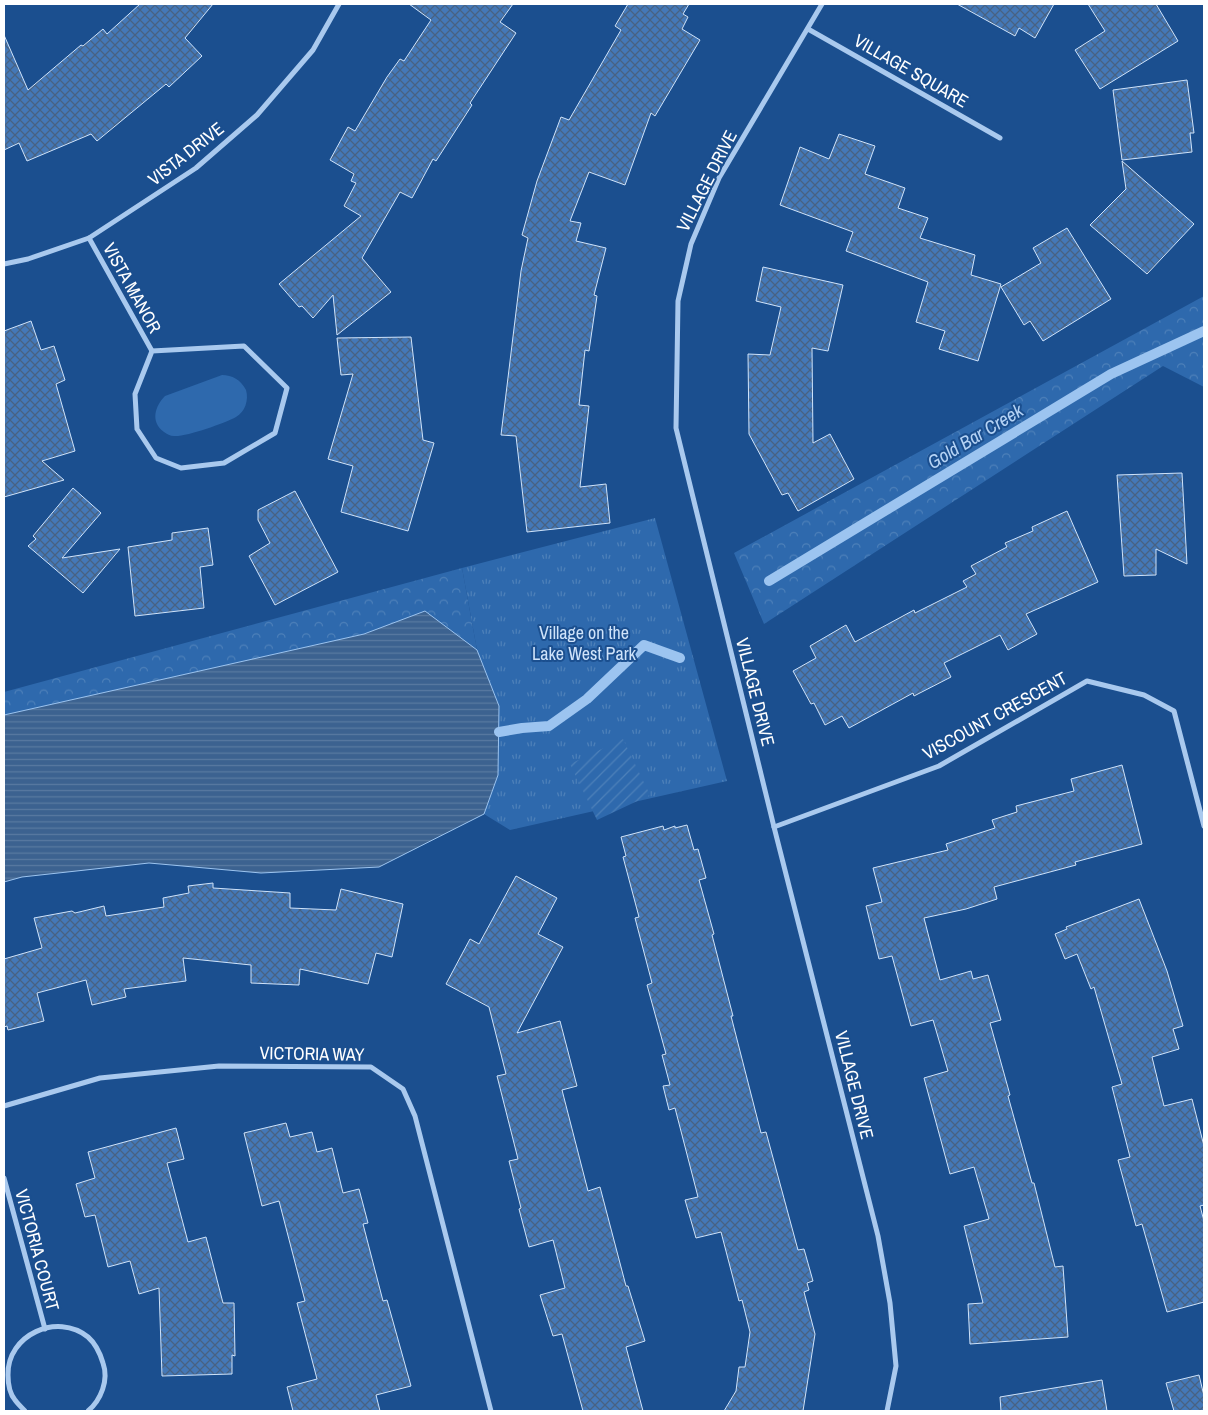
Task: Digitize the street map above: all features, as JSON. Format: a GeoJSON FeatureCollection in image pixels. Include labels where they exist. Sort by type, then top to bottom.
{"type":"FeatureCollection","features":[{"type":"Feature","properties":{"kind":"street","name":"VISTA DRIVE"},"geometry":{"type":"LineString","coordinates":[[4,264],[28,259],[89,238],[196,168],[257,115],[313,50],[339,4]]}},
{"type":"Feature","properties":{"kind":"street","name":"VILLAGE DRIVE"},"geometry":{"type":"LineString","coordinates":[[822,4],[720,178],[690,244],[678,301],[676,428],[774,828],[878,1236],[890,1303],[896,1366],[887,1411]]}},
{"type":"Feature","properties":{"kind":"street","name":"VILLAGE SQUARE"},"geometry":{"type":"LineString","coordinates":[[808,29],[1000,138]]}},
{"type":"Feature","properties":{"kind":"street","name":"VISTA MANOR"},"geometry":{"type":"LineString","coordinates":[[89,238],[152,351]]}},
{"type":"Feature","properties":{"kind":"street","name":"VISTA MANOR"},"geometry":{"type":"LineString","coordinates":[[244,346],[287,388],[275,432],[224,463],[181,468],[156,458],[137,429],[135,394],[152,351],[244,346]]}},
{"type":"Feature","properties":{"kind":"street","name":"VISCOUNT CRESCENT"},"geometry":{"type":"LineString","coordinates":[[774,828],[939,766],[1088,680],[1144,695],[1174,711],[1204,826]]}},
{"type":"Feature","properties":{"kind":"street","name":"VICTORIA WAY"},"geometry":{"type":"LineString","coordinates":[[4,1106],[100,1078],[219,1066],[371,1067],[403,1089],[415,1116],[491,1411]]}},
{"type":"Feature","properties":{"kind":"street","name":"VICTORIA COURT"},"geometry":{"type":"LineString","coordinates":[[4,1178],[45,1328]]}},
{"type":"Feature","properties":{"kind":"street","name":"VICTORIA COURT"},"geometry":{"type":"LineString","coordinates":[[26,1411],[14,1399],[8,1384],[8,1370],[12,1353],[22,1340],[36,1330],[56,1326],[73,1329],[88,1338],[99,1350],[105,1367],[104,1384],[100,1397],[88,1411]]}},
{"type":"Feature","properties":{"kind":"green space"},"geometry":{"type":"Polygon","coordinates":[[[1204,296],[1204,387],[1163,366],[764,624],[734,553],[1204,296]]]}},
{"type":"Feature","properties":{"kind":"green space"},"geometry":{"type":"Polygon","coordinates":[[[222,375],[236,379],[242,383],[246,390],[247,398],[239,415],[215,426],[180,436],[170,435],[160,428],[157,424],[156,414],[159,404],[165,396],[222,375]]]}},
{"type":"Feature","properties":{"kind":"green space","name":"Village on the Lake West Park"},"geometry":{"type":"Polygon","coordinates":[[[655,518],[727,781],[510,830],[484,814],[498,775],[499,706],[477,650],[462,568],[655,518]]]}},
{"type":"Feature","properties":{"kind":"green space"},"geometry":{"type":"Polygon","coordinates":[[[462,568],[477,650],[425,611],[364,634],[4,715],[4,692],[462,568]]]}},
{"type":"Feature","properties":{"kind":"green space"},"geometry":{"type":"Polygon","coordinates":[[[623,739],[650,795],[597,820],[570,764],[623,739]]]}},
{"type":"Feature","properties":{"kind":"shaded area"},"geometry":{"type":"Polygon","coordinates":[[[425,611],[477,650],[499,706],[498,775],[484,814],[379,867],[261,873],[149,863],[22,877],[4,882],[4,715],[364,634],[425,611]]]}},
{"type":"Feature","properties":{"kind":"building"},"geometry":{"type":"Polygon","coordinates":[[[140,4],[213,4],[185,38],[202,56],[169,87],[166,84],[97,141],[91,134],[27,161],[19,143],[4,150],[4,35],[28,90],[103,29],[107,34],[140,4]]]}},
{"type":"Feature","properties":{"kind":"building"},"geometry":{"type":"Polygon","coordinates":[[[409,4],[513,4],[500,22],[516,33],[470,103],[472,105],[436,161],[433,159],[412,198],[400,192],[362,258],[391,292],[337,335],[333,295],[313,318],[302,306],[299,307],[279,284],[361,216],[344,206],[356,183],[351,181],[354,174],[330,160],[348,127],[355,131],[387,77],[400,59],[404,61],[431,20],[409,4]]]}},
{"type":"Feature","properties":{"kind":"building"},"geometry":{"type":"Polygon","coordinates":[[[628,4],[689,4],[683,14],[688,17],[682,29],[700,40],[655,116],[651,113],[625,185],[589,172],[570,221],[581,223],[576,241],[606,248],[594,295],[597,296],[589,351],[585,350],[579,405],[589,406],[580,487],[606,484],[610,523],[527,532],[516,436],[501,435],[521,271],[528,238],[522,235],[537,181],[561,117],[569,120],[621,30],[615,26],[628,4]]]}},
{"type":"Feature","properties":{"kind":"building"},"geometry":{"type":"Polygon","coordinates":[[[957,4],[1054,4],[1035,38],[1019,28],[1015,36],[957,4]]]}},
{"type":"Feature","properties":{"kind":"building"},"geometry":{"type":"Polygon","coordinates":[[[1088,4],[1156,4],[1178,41],[1100,89],[1075,50],[1105,31],[1088,4]]]}},
{"type":"Feature","properties":{"kind":"building"},"geometry":{"type":"Polygon","coordinates":[[[1187,80],[1194,133],[1190,133],[1192,152],[1122,160],[1113,90],[1187,80]]]}},
{"type":"Feature","properties":{"kind":"building"},"geometry":{"type":"Polygon","coordinates":[[[839,134],[875,146],[865,174],[905,188],[898,208],[928,218],[920,238],[975,255],[971,275],[1001,284],[978,361],[939,349],[945,331],[916,322],[928,282],[846,251],[853,232],[780,205],[800,147],[829,159],[839,134]]]}},
{"type":"Feature","properties":{"kind":"building"},"geometry":{"type":"Polygon","coordinates":[[[1122,161],[1194,224],[1147,274],[1090,225],[1126,189],[1122,161]]]}},
{"type":"Feature","properties":{"kind":"building"},"geometry":{"type":"Polygon","coordinates":[[[1067,228],[1111,299],[1043,341],[1030,321],[1024,325],[1001,287],[1041,263],[1033,248],[1067,228]]]}},
{"type":"Feature","properties":{"kind":"building"},"geometry":{"type":"Polygon","coordinates":[[[763,267],[843,285],[828,351],[812,348],[813,443],[830,434],[854,479],[798,511],[788,493],[782,495],[749,434],[748,354],[770,355],[781,307],[756,301],[763,267]]]}},
{"type":"Feature","properties":{"kind":"building"},"geometry":{"type":"Polygon","coordinates":[[[31,321],[41,350],[54,346],[65,380],[56,384],[75,451],[42,461],[64,480],[4,497],[4,331],[31,321]]]}},
{"type":"Feature","properties":{"kind":"building"},"geometry":{"type":"Polygon","coordinates":[[[411,337],[423,440],[434,443],[408,531],[341,512],[353,466],[328,459],[353,374],[341,375],[337,338],[411,337]]]}},
{"type":"Feature","properties":{"kind":"building"},"geometry":{"type":"Polygon","coordinates":[[[1182,473],[1187,564],[1156,549],[1156,575],[1124,576],[1117,475],[1182,473]]]}},
{"type":"Feature","properties":{"kind":"building"},"geometry":{"type":"Polygon","coordinates":[[[73,488],[101,513],[62,558],[120,549],[83,593],[28,546],[36,539],[33,536],[73,488]]]}},
{"type":"Feature","properties":{"kind":"building"},"geometry":{"type":"Polygon","coordinates":[[[295,491],[338,572],[275,605],[249,556],[270,543],[258,520],[258,510],[295,491]]]}},
{"type":"Feature","properties":{"kind":"building"},"geometry":{"type":"Polygon","coordinates":[[[1067,511],[1098,582],[1026,614],[1037,634],[1008,650],[1000,635],[944,663],[951,677],[914,696],[913,693],[849,728],[842,716],[825,725],[814,703],[811,704],[793,671],[816,658],[810,646],[846,625],[855,642],[914,610],[915,613],[967,587],[963,581],[976,574],[971,566],[1007,547],[1005,543],[1033,531],[1032,527],[1067,511]]]}},
{"type":"Feature","properties":{"kind":"building"},"geometry":{"type":"Polygon","coordinates":[[[208,528],[213,565],[200,567],[204,608],[135,616],[128,547],[172,540],[172,533],[208,528]]]}},
{"type":"Feature","properties":{"kind":"building"},"geometry":{"type":"Polygon","coordinates":[[[1122,765],[1142,844],[1075,862],[1076,865],[994,887],[997,899],[966,909],[924,918],[940,980],[971,971],[973,979],[988,975],[1001,1020],[990,1023],[1010,1095],[1008,1096],[1032,1183],[1034,1183],[1055,1267],[1063,1266],[1068,1337],[970,1344],[968,1304],[983,1303],[964,1226],[989,1219],[974,1167],[950,1174],[924,1078],[948,1071],[933,1020],[911,1026],[892,956],[879,959],[866,906],[882,902],[873,868],[948,850],[946,844],[995,828],[992,820],[1017,812],[1016,806],[1074,791],[1071,779],[1122,765]]]}},
{"type":"Feature","properties":{"kind":"building"},"geometry":{"type":"Polygon","coordinates":[[[687,825],[694,850],[698,849],[706,878],[699,880],[714,934],[712,935],[733,1016],[731,1016],[761,1133],[766,1132],[798,1250],[804,1249],[813,1281],[807,1283],[809,1290],[804,1292],[815,1334],[803,1411],[724,1411],[736,1391],[739,1367],[745,1367],[750,1332],[742,1300],[739,1301],[721,1232],[696,1238],[685,1200],[698,1197],[675,1108],[669,1110],[663,1086],[670,1085],[662,1055],[666,1054],[647,985],[652,983],[635,918],[639,917],[623,857],[626,856],[621,837],[663,826],[664,830],[675,826],[675,828],[687,825]]]}},
{"type":"Feature","properties":{"kind":"building"},"geometry":{"type":"Polygon","coordinates":[[[516,876],[557,898],[538,934],[563,947],[517,1033],[560,1021],[577,1086],[562,1090],[588,1191],[600,1187],[626,1286],[628,1286],[645,1341],[626,1347],[643,1411],[583,1411],[562,1334],[553,1336],[540,1295],[565,1288],[553,1240],[529,1247],[519,1209],[521,1208],[509,1161],[518,1159],[497,1076],[506,1074],[489,1007],[446,984],[470,939],[479,944],[516,876]]]}},
{"type":"Feature","properties":{"kind":"building"},"geometry":{"type":"Polygon","coordinates":[[[213,883],[213,888],[290,893],[290,908],[336,910],[341,889],[403,904],[392,957],[376,953],[368,984],[300,969],[299,985],[251,983],[251,965],[183,958],[186,981],[124,989],[126,997],[92,1005],[86,980],[37,993],[44,1021],[8,1030],[7,1026],[4,1027],[4,959],[42,948],[34,918],[72,911],[75,913],[104,906],[106,916],[164,907],[163,898],[189,893],[188,886],[213,883]]]}},
{"type":"Feature","properties":{"kind":"building"},"geometry":{"type":"Polygon","coordinates":[[[1139,899],[1167,971],[1183,1026],[1173,1029],[1179,1049],[1152,1057],[1164,1106],[1192,1099],[1204,1146],[1204,1205],[1200,1206],[1204,1221],[1204,1302],[1167,1312],[1142,1224],[1136,1226],[1118,1160],[1130,1157],[1112,1087],[1122,1084],[1094,987],[1091,989],[1077,954],[1065,959],[1055,934],[1067,929],[1066,927],[1139,899]]]}},
{"type":"Feature","properties":{"kind":"building"},"geometry":{"type":"Polygon","coordinates":[[[286,1123],[290,1137],[312,1132],[317,1152],[332,1148],[343,1193],[359,1189],[368,1223],[363,1224],[383,1301],[387,1300],[411,1386],[376,1395],[380,1411],[293,1411],[287,1387],[317,1379],[297,1303],[305,1301],[279,1201],[262,1206],[244,1133],[286,1123]]]}},
{"type":"Feature","properties":{"kind":"building"},"geometry":{"type":"Polygon","coordinates":[[[176,1128],[184,1159],[167,1163],[188,1242],[206,1237],[223,1303],[234,1303],[235,1356],[232,1355],[232,1374],[162,1376],[159,1288],[139,1294],[130,1261],[108,1267],[95,1215],[85,1217],[76,1184],[95,1178],[88,1152],[176,1128]]]}},
{"type":"Feature","properties":{"kind":"building"},"geometry":{"type":"Polygon","coordinates":[[[1199,1375],[1204,1396],[1204,1411],[1174,1411],[1166,1383],[1199,1375]]]}},
{"type":"Feature","properties":{"kind":"building"},"geometry":{"type":"Polygon","coordinates":[[[1102,1380],[1107,1411],[1001,1411],[1000,1397],[1102,1380]]]}},
{"type":"Feature","properties":{"kind":"waterway","name":"Gold Bar Creek"},"geometry":{"type":"LineString","coordinates":[[769,581],[1111,374],[1204,331]]}},
{"type":"Feature","properties":{"kind":"waterway","name":"Gold Bar Creek"},"geometry":{"type":"LineString","coordinates":[[499,732],[549,726],[587,699],[644,645],[680,658]]}}]}
